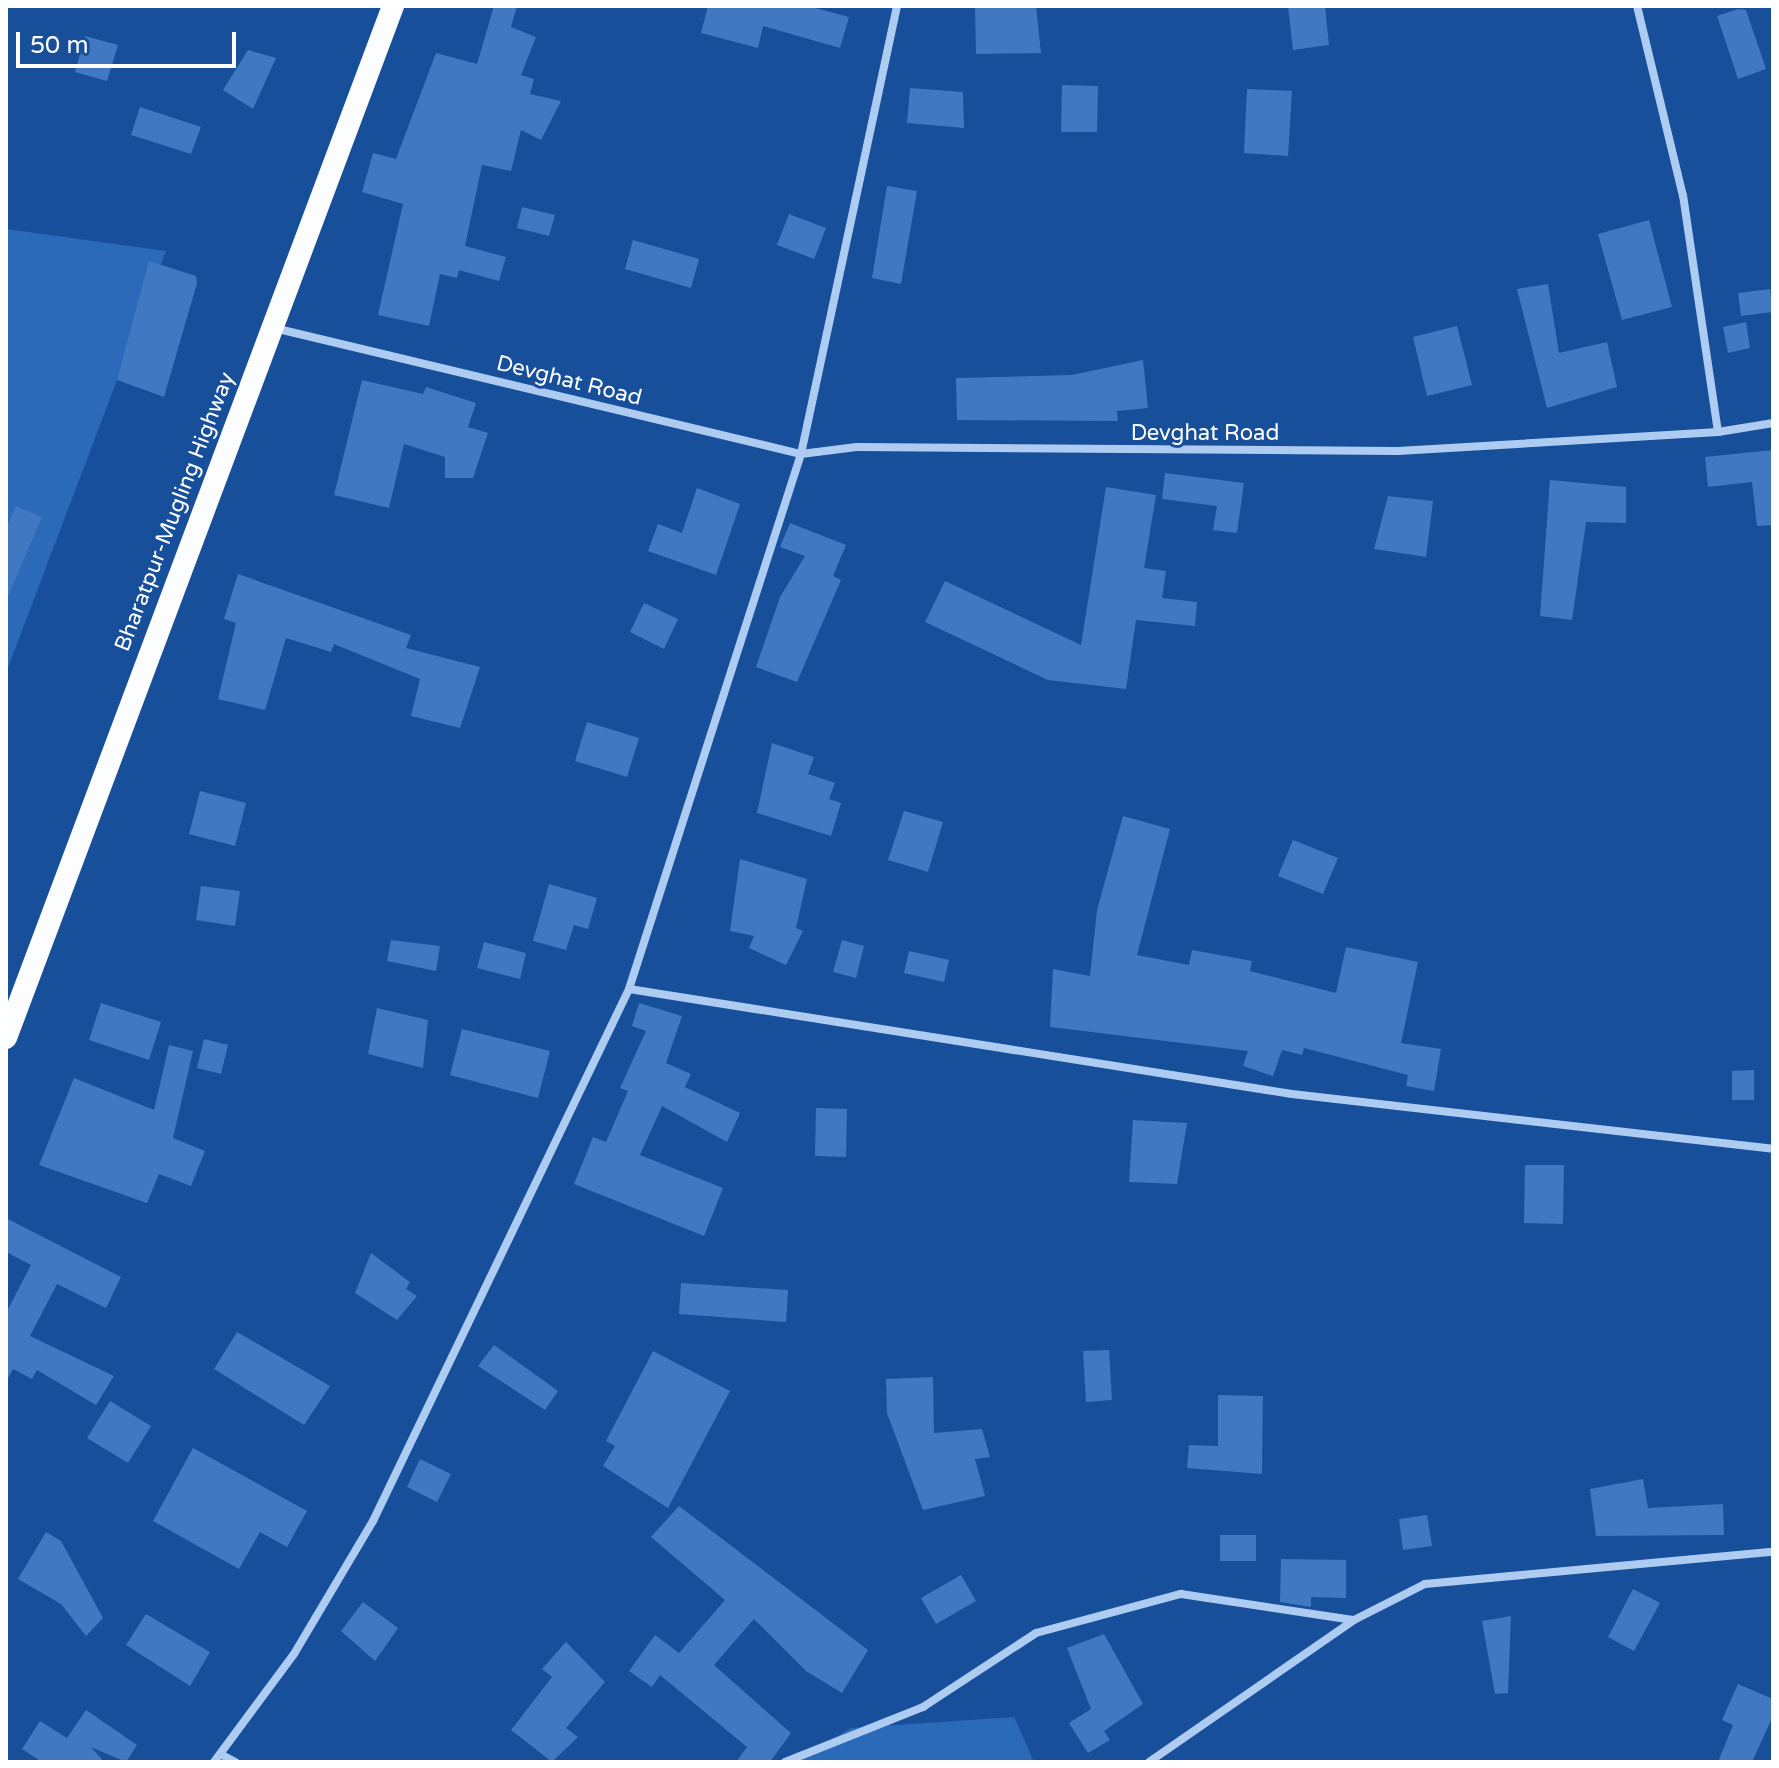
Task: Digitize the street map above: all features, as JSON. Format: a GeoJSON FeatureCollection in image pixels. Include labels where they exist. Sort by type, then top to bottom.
{"type":"FeatureCollection","features":[{"type":"Feature","properties":{"kind":"highway","name":"Bharatpur-Mugling Highway"},"geometry":{"type":"LineString","coordinates":[[6,1038],[393,6]]}},
{"type":"Feature","properties":{"kind":"street"},"geometry":{"type":"LineString","coordinates":[[214,1762],[222,1755],[373,1521],[629,989],[801,454],[897,6]]}},
{"type":"Feature","properties":{"kind":"street"},"geometry":{"type":"LineString","coordinates":[[1637,6],[1683,196],[1718,432]]}},
{"type":"Feature","properties":{"kind":"street","name":"Devghat Road"},"geometry":{"type":"LineString","coordinates":[[273,328],[801,454],[857,447],[1398,451],[1718,432],[1773,423]]}},
{"type":"Feature","properties":{"kind":"street"},"geometry":{"type":"LineString","coordinates":[[629,989],[1292,1094],[1773,1149]]}},
{"type":"Feature","properties":{"kind":"street"},"geometry":{"type":"LineString","coordinates":[[1149,1762],[1354,1620],[1425,1584],[1773,1552]]}},
{"type":"Feature","properties":{"kind":"street"},"geometry":{"type":"LineString","coordinates":[[785,1762],[923,1707],[1036,1633],[1181,1594],[1354,1620]]}},
{"type":"Feature","properties":{"kind":"street"},"geometry":{"type":"LineString","coordinates":[[222,1755],[235,1762]]}},
{"type":"Feature","properties":{"kind":"shaded area"},"geometry":{"type":"Polygon","coordinates":[[[6,229],[166,251],[6,673],[6,229]]]}},
{"type":"Feature","properties":{"kind":"shaded area"},"geometry":{"type":"Polygon","coordinates":[[[1014,1717],[1034,1762],[794,1762],[851,1728],[1014,1717]]]}},
{"type":"Feature","properties":{"kind":"building"},"geometry":{"type":"Polygon","coordinates":[[[494,6],[517,6],[511,27],[536,37],[521,75],[534,79],[530,94],[561,101],[541,140],[521,130],[511,171],[482,165],[465,246],[506,257],[499,281],[459,270],[457,278],[440,274],[429,326],[378,315],[403,204],[362,192],[373,153],[396,159],[436,53],[477,64],[494,6]]]}},
{"type":"Feature","properties":{"kind":"building"},"geometry":{"type":"Polygon","coordinates":[[[708,6],[808,6],[849,17],[840,48],[763,26],[758,48],[701,33],[708,6]]]}},
{"type":"Feature","properties":{"kind":"building"},"geometry":{"type":"Polygon","coordinates":[[[975,6],[1036,6],[1041,53],[976,54],[975,6]]]}},
{"type":"Feature","properties":{"kind":"building"},"geometry":{"type":"Polygon","coordinates":[[[1288,6],[1325,6],[1329,45],[1293,50],[1288,6]]]}},
{"type":"Feature","properties":{"kind":"building"},"geometry":{"type":"Polygon","coordinates":[[[1738,9],[1746,10],[1766,69],[1738,79],[1717,16],[1738,9]]]}},
{"type":"Feature","properties":{"kind":"building"},"geometry":{"type":"Polygon","coordinates":[[[85,36],[118,45],[107,81],[75,72],[85,36]]]}},
{"type":"Feature","properties":{"kind":"building"},"geometry":{"type":"Polygon","coordinates":[[[248,50],[276,58],[253,109],[223,90],[248,50]]]}},
{"type":"Feature","properties":{"kind":"building"},"geometry":{"type":"Polygon","coordinates":[[[1062,85],[1098,86],[1097,132],[1061,132],[1062,85]]]}},
{"type":"Feature","properties":{"kind":"building"},"geometry":{"type":"Polygon","coordinates":[[[910,88],[963,92],[964,128],[907,123],[910,88]]]}},
{"type":"Feature","properties":{"kind":"building"},"geometry":{"type":"Polygon","coordinates":[[[1247,89],[1292,91],[1288,156],[1244,153],[1247,89]]]}},
{"type":"Feature","properties":{"kind":"building"},"geometry":{"type":"Polygon","coordinates":[[[140,107],[201,127],[191,154],[131,135],[140,107]]]}},
{"type":"Feature","properties":{"kind":"building"},"geometry":{"type":"Polygon","coordinates":[[[887,186],[917,191],[901,284],[872,278],[887,186]]]}},
{"type":"Feature","properties":{"kind":"building"},"geometry":{"type":"Polygon","coordinates":[[[522,207],[555,215],[549,236],[517,228],[522,207]]]}},
{"type":"Feature","properties":{"kind":"building"},"geometry":{"type":"Polygon","coordinates":[[[789,214],[826,228],[814,259],[777,245],[789,214]]]}},
{"type":"Feature","properties":{"kind":"building"},"geometry":{"type":"Polygon","coordinates":[[[1649,220],[1672,307],[1622,320],[1598,234],[1649,220]]]}},
{"type":"Feature","properties":{"kind":"building"},"geometry":{"type":"Polygon","coordinates":[[[633,240],[699,259],[691,288],[625,269],[633,240]]]}},
{"type":"Feature","properties":{"kind":"building"},"geometry":{"type":"Polygon","coordinates":[[[149,261],[196,276],[197,283],[164,397],[117,380],[149,261]]]}},
{"type":"Feature","properties":{"kind":"building"},"geometry":{"type":"Polygon","coordinates":[[[1548,284],[1559,353],[1607,342],[1617,387],[1547,408],[1517,289],[1548,284]]]}},
{"type":"Feature","properties":{"kind":"building"},"geometry":{"type":"Polygon","coordinates":[[[1770,289],[1773,312],[1741,316],[1738,293],[1770,289]]]}},
{"type":"Feature","properties":{"kind":"building"},"geometry":{"type":"Polygon","coordinates":[[[1746,322],[1750,348],[1728,353],[1723,327],[1746,322]]]}},
{"type":"Feature","properties":{"kind":"building"},"geometry":{"type":"Polygon","coordinates":[[[1457,326],[1472,385],[1427,396],[1413,337],[1457,326]]]}},
{"type":"Feature","properties":{"kind":"building"},"geometry":{"type":"Polygon","coordinates":[[[1143,360],[1148,408],[1117,411],[1118,421],[957,420],[956,378],[1072,375],[1143,360]]]}},
{"type":"Feature","properties":{"kind":"building"},"geometry":{"type":"Polygon","coordinates":[[[362,380],[423,394],[426,387],[476,403],[468,427],[488,433],[473,478],[445,478],[445,457],[404,444],[389,508],[334,495],[362,380]]]}},
{"type":"Feature","properties":{"kind":"building"},"geometry":{"type":"Polygon","coordinates":[[[1773,450],[1773,525],[1757,526],[1752,482],[1708,487],[1705,457],[1773,450]]]}},
{"type":"Feature","properties":{"kind":"building"},"geometry":{"type":"Polygon","coordinates":[[[1165,473],[1244,483],[1237,533],[1213,530],[1217,506],[1162,499],[1165,473]]]}},
{"type":"Feature","properties":{"kind":"building"},"geometry":{"type":"Polygon","coordinates":[[[1550,480],[1626,487],[1626,523],[1586,522],[1572,620],[1540,616],[1550,480]]]}},
{"type":"Feature","properties":{"kind":"building"},"geometry":{"type":"Polygon","coordinates":[[[1106,487],[1156,495],[1144,568],[1166,571],[1162,598],[1197,602],[1195,626],[1136,620],[1126,689],[1048,680],[925,622],[945,581],[1081,645],[1106,487]]]}},
{"type":"Feature","properties":{"kind":"building"},"geometry":{"type":"Polygon","coordinates":[[[697,488],[740,504],[716,575],[648,551],[658,524],[682,533],[697,488]]]}},
{"type":"Feature","properties":{"kind":"building"},"geometry":{"type":"Polygon","coordinates":[[[1388,496],[1433,501],[1426,557],[1374,549],[1388,496]]]}},
{"type":"Feature","properties":{"kind":"building"},"geometry":{"type":"Polygon","coordinates":[[[16,506],[42,517],[6,601],[6,528],[16,506]]]}},
{"type":"Feature","properties":{"kind":"building"},"geometry":{"type":"Polygon","coordinates":[[[790,523],[846,545],[833,576],[841,580],[797,682],[756,667],[780,597],[805,556],[780,547],[790,523]]]}},
{"type":"Feature","properties":{"kind":"building"},"geometry":{"type":"Polygon","coordinates":[[[238,574],[411,635],[406,648],[480,667],[460,728],[411,716],[420,679],[334,644],[331,652],[286,638],[265,710],[218,699],[236,623],[224,619],[238,574]]]}},
{"type":"Feature","properties":{"kind":"building"},"geometry":{"type":"Polygon","coordinates":[[[644,603],[678,619],[664,649],[630,632],[644,603]]]}},
{"type":"Feature","properties":{"kind":"building"},"geometry":{"type":"Polygon","coordinates":[[[587,722],[639,738],[627,777],[575,761],[587,722]]]}},
{"type":"Feature","properties":{"kind":"building"},"geometry":{"type":"Polygon","coordinates":[[[772,743],[814,757],[808,774],[835,783],[829,799],[841,803],[831,836],[757,813],[772,743]]]}},
{"type":"Feature","properties":{"kind":"building"},"geometry":{"type":"Polygon","coordinates":[[[200,791],[246,803],[235,846],[189,834],[200,791]]]}},
{"type":"Feature","properties":{"kind":"building"},"geometry":{"type":"Polygon","coordinates":[[[904,811],[943,822],[928,872],[888,860],[904,811]]]}},
{"type":"Feature","properties":{"kind":"building"},"geometry":{"type":"Polygon","coordinates":[[[1123,816],[1170,829],[1137,955],[1189,965],[1192,950],[1252,961],[1250,971],[1336,993],[1346,947],[1418,962],[1401,1043],[1441,1049],[1434,1091],[1406,1086],[1408,1075],[1304,1048],[1302,1055],[1282,1050],[1273,1076],[1243,1066],[1248,1051],[1050,1027],[1053,969],[1090,976],[1097,910],[1123,816]]]}},
{"type":"Feature","properties":{"kind":"building"},"geometry":{"type":"Polygon","coordinates":[[[1293,840],[1338,858],[1323,894],[1278,876],[1293,840]]]}},
{"type":"Feature","properties":{"kind":"building"},"geometry":{"type":"Polygon","coordinates":[[[740,859],[807,879],[796,928],[803,931],[786,965],[749,948],[754,936],[730,931],[740,859]]]}},
{"type":"Feature","properties":{"kind":"building"},"geometry":{"type":"Polygon","coordinates":[[[549,884],[597,898],[588,929],[574,925],[566,950],[533,941],[549,884]]]}},
{"type":"Feature","properties":{"kind":"building"},"geometry":{"type":"Polygon","coordinates":[[[201,886],[240,891],[235,926],[196,920],[201,886]]]}},
{"type":"Feature","properties":{"kind":"building"},"geometry":{"type":"Polygon","coordinates":[[[391,940],[440,946],[436,971],[387,961],[391,940]]]}},
{"type":"Feature","properties":{"kind":"building"},"geometry":{"type":"Polygon","coordinates":[[[842,940],[864,946],[856,978],[833,972],[842,940]]]}},
{"type":"Feature","properties":{"kind":"building"},"geometry":{"type":"Polygon","coordinates":[[[484,942],[526,953],[520,979],[477,968],[484,942]]]}},
{"type":"Feature","properties":{"kind":"building"},"geometry":{"type":"Polygon","coordinates":[[[909,951],[949,960],[944,982],[904,973],[909,951]]]}},
{"type":"Feature","properties":{"kind":"building"},"geometry":{"type":"Polygon","coordinates":[[[101,1003],[161,1022],[149,1060],[89,1040],[101,1003]]]}},
{"type":"Feature","properties":{"kind":"building"},"geometry":{"type":"Polygon","coordinates":[[[639,1003],[682,1016],[666,1063],[691,1074],[685,1087],[740,1113],[727,1142],[662,1106],[640,1155],[723,1188],[704,1236],[574,1184],[593,1137],[606,1142],[628,1091],[620,1088],[646,1031],[632,1026],[639,1003]]]}},
{"type":"Feature","properties":{"kind":"building"},"geometry":{"type":"Polygon","coordinates":[[[377,1008],[428,1020],[423,1068],[368,1054],[377,1008]]]}},
{"type":"Feature","properties":{"kind":"building"},"geometry":{"type":"Polygon","coordinates":[[[462,1029],[550,1051],[538,1098],[450,1075],[462,1029]]]}},
{"type":"Feature","properties":{"kind":"building"},"geometry":{"type":"Polygon","coordinates":[[[204,1039],[228,1045],[221,1074],[197,1068],[204,1039]]]}},
{"type":"Feature","properties":{"kind":"building"},"geometry":{"type":"Polygon","coordinates":[[[169,1045],[193,1051],[173,1138],[205,1151],[191,1186],[159,1174],[147,1203],[39,1165],[74,1078],[154,1110],[169,1045]]]}},
{"type":"Feature","properties":{"kind":"building"},"geometry":{"type":"Polygon","coordinates":[[[1754,1070],[1754,1100],[1732,1100],[1732,1071],[1754,1070]]]}},
{"type":"Feature","properties":{"kind":"building"},"geometry":{"type":"Polygon","coordinates":[[[816,1108],[847,1109],[846,1157],[815,1156],[816,1108]]]}},
{"type":"Feature","properties":{"kind":"building"},"geometry":{"type":"Polygon","coordinates":[[[1133,1120],[1187,1123],[1177,1184],[1129,1182],[1133,1120]]]}},
{"type":"Feature","properties":{"kind":"building"},"geometry":{"type":"Polygon","coordinates":[[[1525,1165],[1564,1165],[1563,1224],[1524,1223],[1525,1165]]]}},
{"type":"Feature","properties":{"kind":"building"},"geometry":{"type":"Polygon","coordinates":[[[6,1218],[121,1277],[106,1308],[57,1284],[30,1336],[114,1376],[96,1405],[37,1370],[32,1379],[13,1369],[6,1382],[6,1313],[31,1265],[6,1252],[6,1218]]]}},
{"type":"Feature","properties":{"kind":"building"},"geometry":{"type":"Polygon","coordinates":[[[371,1253],[410,1282],[406,1289],[417,1296],[397,1320],[355,1293],[371,1253]]]}},
{"type":"Feature","properties":{"kind":"building"},"geometry":{"type":"Polygon","coordinates":[[[681,1283],[788,1290],[786,1322],[679,1314],[681,1283]]]}},
{"type":"Feature","properties":{"kind":"building"},"geometry":{"type":"Polygon","coordinates":[[[237,1332],[330,1386],[304,1425],[214,1369],[237,1332]]]}},
{"type":"Feature","properties":{"kind":"building"},"geometry":{"type":"Polygon","coordinates":[[[494,1345],[558,1391],[545,1410],[478,1366],[494,1345]]]}},
{"type":"Feature","properties":{"kind":"building"},"geometry":{"type":"Polygon","coordinates":[[[1109,1350],[1112,1400],[1086,1402],[1083,1351],[1109,1350]]]}},
{"type":"Feature","properties":{"kind":"building"},"geometry":{"type":"Polygon","coordinates":[[[653,1351],[730,1391],[668,1508],[603,1466],[615,1446],[606,1441],[653,1351]]]}},
{"type":"Feature","properties":{"kind":"building"},"geometry":{"type":"Polygon","coordinates":[[[933,1377],[934,1433],[982,1429],[990,1457],[975,1459],[985,1496],[923,1510],[887,1413],[886,1379],[933,1377]]]}},
{"type":"Feature","properties":{"kind":"building"},"geometry":{"type":"Polygon","coordinates":[[[1218,1395],[1263,1396],[1262,1474],[1187,1468],[1189,1445],[1218,1446],[1218,1395]]]}},
{"type":"Feature","properties":{"kind":"building"},"geometry":{"type":"Polygon","coordinates":[[[110,1401],[151,1426],[128,1463],[87,1438],[110,1401]]]}},
{"type":"Feature","properties":{"kind":"building"},"geometry":{"type":"Polygon","coordinates":[[[193,1448],[307,1511],[287,1547],[260,1532],[239,1569],[153,1521],[193,1448]]]}},
{"type":"Feature","properties":{"kind":"building"},"geometry":{"type":"Polygon","coordinates":[[[420,1459],[451,1474],[437,1502],[407,1487],[420,1459]]]}},
{"type":"Feature","properties":{"kind":"building"},"geometry":{"type":"Polygon","coordinates":[[[1643,1479],[1648,1508],[1723,1504],[1724,1535],[1596,1536],[1590,1489],[1643,1479]]]}},
{"type":"Feature","properties":{"kind":"building"},"geometry":{"type":"Polygon","coordinates":[[[679,1506],[868,1650],[842,1693],[806,1671],[754,1619],[714,1665],[791,1733],[770,1762],[736,1762],[747,1747],[660,1675],[652,1687],[629,1671],[655,1635],[679,1653],[725,1600],[651,1537],[679,1506]]]}},
{"type":"Feature","properties":{"kind":"building"},"geometry":{"type":"Polygon","coordinates":[[[1427,1515],[1432,1546],[1403,1550],[1399,1519],[1427,1515]]]}},
{"type":"Feature","properties":{"kind":"building"},"geometry":{"type":"Polygon","coordinates":[[[46,1532],[61,1541],[103,1618],[86,1636],[61,1604],[18,1579],[46,1532]]]}},
{"type":"Feature","properties":{"kind":"building"},"geometry":{"type":"Polygon","coordinates":[[[1220,1535],[1256,1535],[1256,1561],[1220,1561],[1220,1535]]]}},
{"type":"Feature","properties":{"kind":"building"},"geometry":{"type":"Polygon","coordinates":[[[1281,1559],[1346,1560],[1346,1598],[1311,1597],[1311,1607],[1280,1602],[1281,1559]]]}},
{"type":"Feature","properties":{"kind":"building"},"geometry":{"type":"Polygon","coordinates":[[[961,1575],[976,1601],[936,1624],[921,1598],[961,1575]]]}},
{"type":"Feature","properties":{"kind":"building"},"geometry":{"type":"Polygon","coordinates":[[[1633,1589],[1660,1603],[1634,1651],[1608,1637],[1633,1589]]]}},
{"type":"Feature","properties":{"kind":"building"},"geometry":{"type":"Polygon","coordinates":[[[363,1602],[398,1628],[375,1661],[341,1631],[363,1602]]]}},
{"type":"Feature","properties":{"kind":"building"},"geometry":{"type":"Polygon","coordinates":[[[146,1614],[210,1652],[190,1686],[126,1645],[146,1614]]]}},
{"type":"Feature","properties":{"kind":"building"},"geometry":{"type":"Polygon","coordinates":[[[1511,1616],[1508,1693],[1495,1694],[1482,1621],[1511,1616]]]}},
{"type":"Feature","properties":{"kind":"building"},"geometry":{"type":"Polygon","coordinates":[[[1104,1634],[1143,1704],[1104,1731],[1110,1740],[1088,1753],[1069,1723],[1091,1709],[1067,1648],[1104,1634]]]}},
{"type":"Feature","properties":{"kind":"building"},"geometry":{"type":"Polygon","coordinates":[[[566,1642],[605,1682],[566,1728],[578,1737],[552,1762],[511,1730],[552,1677],[542,1669],[566,1642]]]}},
{"type":"Feature","properties":{"kind":"building"},"geometry":{"type":"Polygon","coordinates":[[[1738,1684],[1773,1699],[1773,1716],[1752,1762],[1718,1762],[1733,1725],[1722,1720],[1738,1684]]]}},
{"type":"Feature","properties":{"kind":"building"},"geometry":{"type":"Polygon","coordinates":[[[86,1710],[137,1745],[126,1762],[91,1747],[104,1762],[42,1762],[22,1749],[40,1721],[67,1738],[86,1710]]]}}]}
